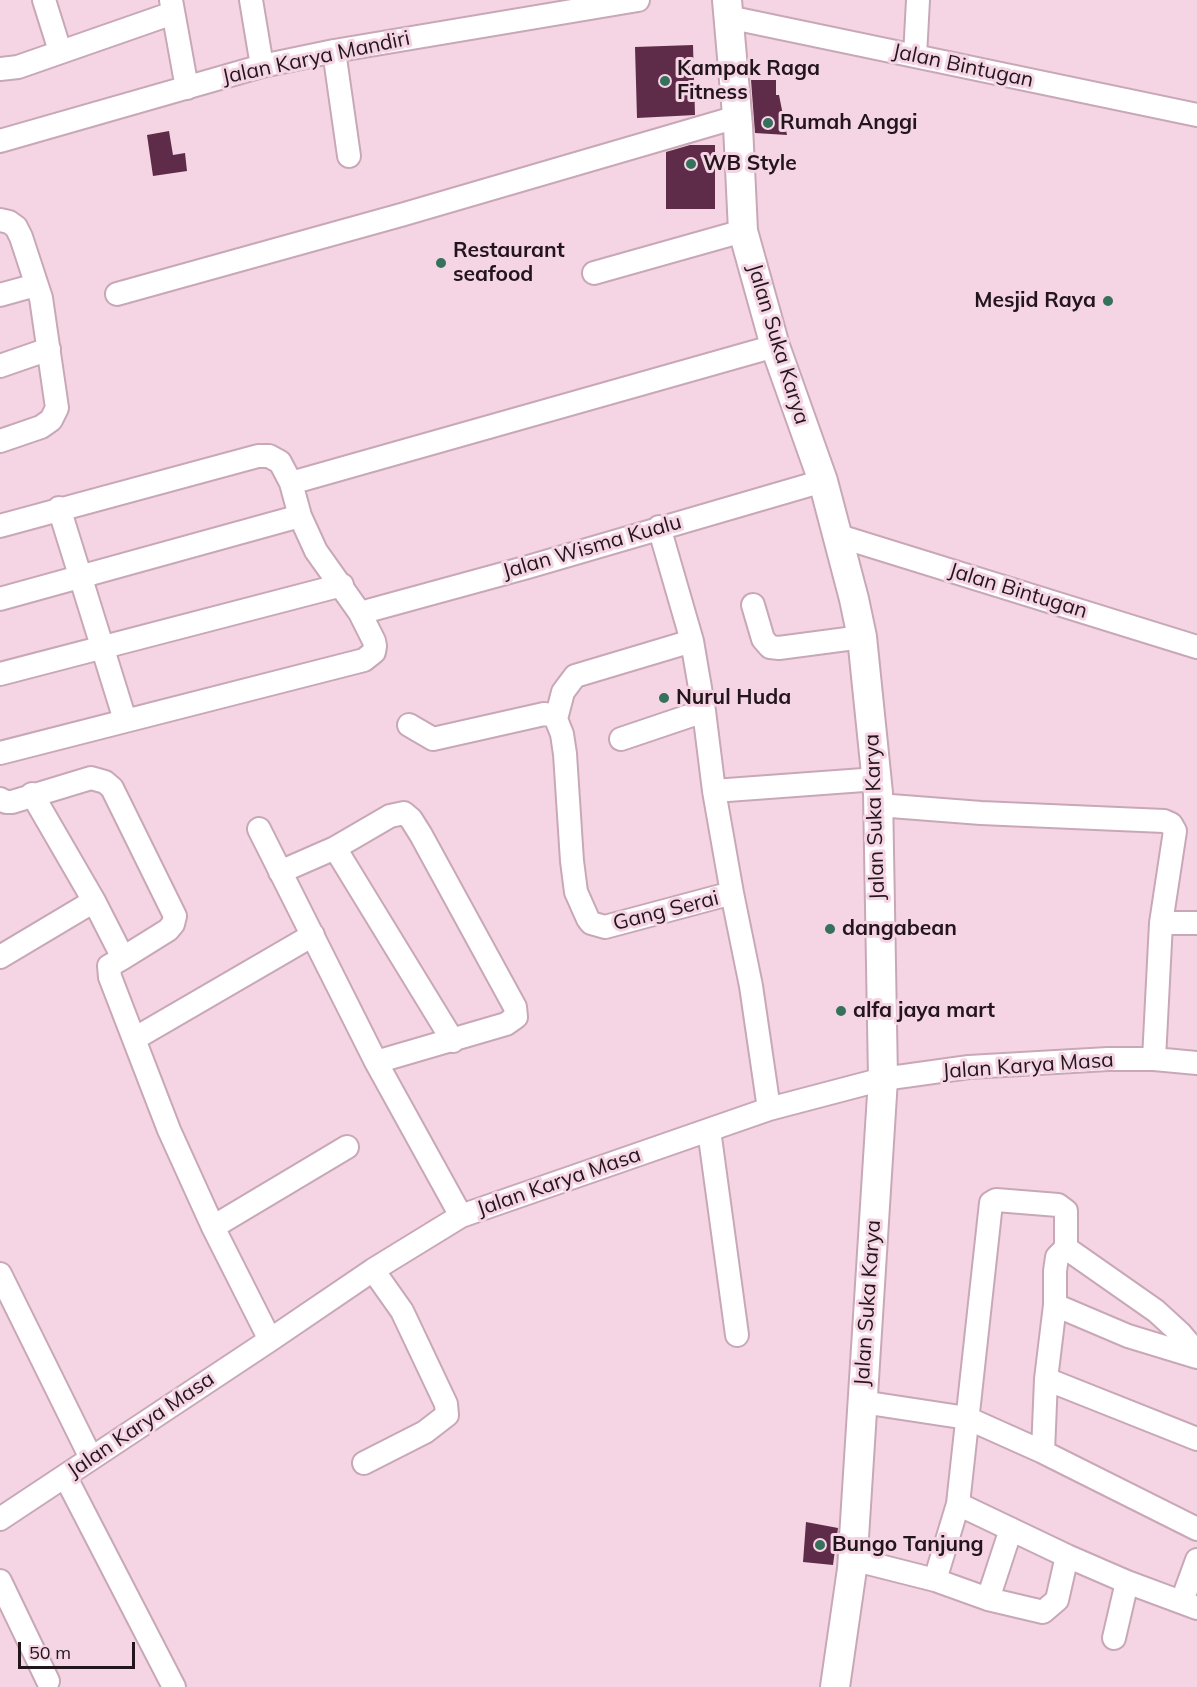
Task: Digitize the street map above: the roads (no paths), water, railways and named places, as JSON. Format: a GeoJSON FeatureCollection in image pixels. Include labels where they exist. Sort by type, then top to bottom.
{"type":"FeatureCollection","features":[{"type":"Feature","properties":{"kind":"main road","name":"Jalan Suka Karya"},"geometry":{"type":"LineString","coordinates":[[728,9],[743,231],[776,346],[823,481],[839,536],[862,637],[878,792],[883,1079],[852,1559],[835,1687]]}},
{"type":"Feature","properties":{"kind":"street"},"geometry":{"type":"LineString","coordinates":[[44,0],[60,51]]}},
{"type":"Feature","properties":{"kind":"street"},"geometry":{"type":"LineString","coordinates":[[251,0],[262,66]]}},
{"type":"Feature","properties":{"kind":"street","name":"Jalan Karya Mandiri"},"geometry":{"type":"LineString","coordinates":[[0,141],[262,66],[334,51],[638,0]]}},
{"type":"Feature","properties":{"kind":"street"},"geometry":{"type":"LineString","coordinates":[[915,56],[918,0]]}},
{"type":"Feature","properties":{"kind":"street"},"geometry":{"type":"LineString","coordinates":[[0,69],[18,66],[60,51],[172,6],[187,88]]}},
{"type":"Feature","properties":{"kind":"street","name":"Jalan Bintugan"},"geometry":{"type":"LineString","coordinates":[[728,9],[915,56],[1197,115]]}},
{"type":"Feature","properties":{"kind":"street"},"geometry":{"type":"LineString","coordinates":[[334,51],[349,156]]}},
{"type":"Feature","properties":{"kind":"street"},"geometry":{"type":"LineString","coordinates":[[117,294],[401,216],[737,117]]}},
{"type":"Feature","properties":{"kind":"street"},"geometry":{"type":"LineString","coordinates":[[0,220],[16,227],[41,298],[57,408],[51,420],[41,427],[0,441]]}},
{"type":"Feature","properties":{"kind":"street"},"geometry":{"type":"LineString","coordinates":[[594,273],[743,231]]}},
{"type":"Feature","properties":{"kind":"street"},"geometry":{"type":"LineString","coordinates":[[0,295],[36,285]]}},
{"type":"Feature","properties":{"kind":"street"},"geometry":{"type":"LineString","coordinates":[[291,483],[776,346]]}},
{"type":"Feature","properties":{"kind":"street"},"geometry":{"type":"LineString","coordinates":[[0,366],[49,349]]}},
{"type":"Feature","properties":{"kind":"street"},"geometry":{"type":"LineString","coordinates":[[0,526],[59,508],[264,455],[280,462],[291,483],[300,516],[316,551],[342,585],[374,641],[374,652],[364,660],[0,753]]}},
{"type":"Feature","properties":{"kind":"street","name":"Jalan Wisma Kualu"},"geometry":{"type":"LineString","coordinates":[[360,613],[528,567],[823,481]]}},
{"type":"Feature","properties":{"kind":"street"},"geometry":{"type":"LineString","coordinates":[[59,508],[125,720]]}},
{"type":"Feature","properties":{"kind":"street"},"geometry":{"type":"LineString","coordinates":[[0,599],[300,516]]}},
{"type":"Feature","properties":{"kind":"street"},"geometry":{"type":"LineString","coordinates":[[659,528],[692,641],[732,893]]}},
{"type":"Feature","properties":{"kind":"street","name":"Jalan Bintugan"},"geometry":{"type":"LineString","coordinates":[[839,536],[1197,647]]}},
{"type":"Feature","properties":{"kind":"street"},"geometry":{"type":"LineString","coordinates":[[0,674],[342,585]]}},
{"type":"Feature","properties":{"kind":"street"},"geometry":{"type":"LineString","coordinates":[[753,605],[763,639],[770,647],[779,648],[862,637]]}},
{"type":"Feature","properties":{"kind":"street"},"geometry":{"type":"LineString","coordinates":[[409,725],[433,738],[544,714],[556,719],[563,692],[575,676],[692,641]]}},
{"type":"Feature","properties":{"kind":"street"},"geometry":{"type":"LineString","coordinates":[[621,739],[704,711]]}},
{"type":"Feature","properties":{"kind":"street","name":"Gang Serai"},"geometry":{"type":"LineString","coordinates":[[556,719],[562,734],[565,754],[576,892],[591,923],[605,927],[732,893],[751,987],[769,1109]]}},
{"type":"Feature","properties":{"kind":"street"},"geometry":{"type":"LineString","coordinates":[[0,799],[12,802],[32,794],[91,778],[105,782],[112,788],[175,916],[168,930],[111,963],[108,973],[169,1130],[213,1227],[270,1340]]}},
{"type":"Feature","properties":{"kind":"street"},"geometry":{"type":"LineString","coordinates":[[714,791],[878,792],[981,813],[1169,823],[1175,831],[1161,923],[1154,1059]]}},
{"type":"Feature","properties":{"kind":"street"},"geometry":{"type":"LineString","coordinates":[[32,794],[94,901],[123,958]]}},
{"type":"Feature","properties":{"kind":"street"},"geometry":{"type":"LineString","coordinates":[[280,872],[335,848],[390,816],[407,815],[421,835],[515,1007],[516,1017],[506,1024],[376,1062]]}},
{"type":"Feature","properties":{"kind":"street"},"geometry":{"type":"LineString","coordinates":[[259,829],[376,1062],[462,1216]]}},
{"type":"Feature","properties":{"kind":"street"},"geometry":{"type":"LineString","coordinates":[[335,848],[453,1041]]}},
{"type":"Feature","properties":{"kind":"street"},"geometry":{"type":"LineString","coordinates":[[0,957],[94,901]]}},
{"type":"Feature","properties":{"kind":"street"},"geometry":{"type":"LineString","coordinates":[[1161,923],[1197,923]]}},
{"type":"Feature","properties":{"kind":"street"},"geometry":{"type":"LineString","coordinates":[[134,1039],[313,935]]}},
{"type":"Feature","properties":{"kind":"street","name":"Jalan Karya Masa"},"geometry":{"type":"LineString","coordinates":[[0,1519],[373,1270],[462,1216],[769,1109],[883,1079],[969,1067],[1154,1059],[1197,1063]]}},
{"type":"Feature","properties":{"kind":"street"},"geometry":{"type":"LineString","coordinates":[[709,1130],[737,1335]]}},
{"type":"Feature","properties":{"kind":"street"},"geometry":{"type":"LineString","coordinates":[[213,1227],[347,1147]]}},
{"type":"Feature","properties":{"kind":"street"},"geometry":{"type":"LineString","coordinates":[[935,1580],[958,1504],[991,1203],[996,1200],[1058,1205],[1066,1211],[1066,1248],[1057,1257],[1046,1379],[1043,1452]]}},
{"type":"Feature","properties":{"kind":"street"},"geometry":{"type":"LineString","coordinates":[[1066,1248],[1156,1311],[1180,1333],[1197,1355]]}},
{"type":"Feature","properties":{"kind":"street"},"geometry":{"type":"LineString","coordinates":[[364,1463],[425,1432],[447,1415],[446,1404],[402,1311],[373,1270]]}},
{"type":"Feature","properties":{"kind":"street"},"geometry":{"type":"LineString","coordinates":[[0,1274],[91,1458]]}},
{"type":"Feature","properties":{"kind":"street"},"geometry":{"type":"LineString","coordinates":[[1054,1305],[1128,1336],[1197,1355]]}},
{"type":"Feature","properties":{"kind":"street"},"geometry":{"type":"LineString","coordinates":[[1046,1379],[1197,1439]]}},
{"type":"Feature","properties":{"kind":"street"},"geometry":{"type":"LineString","coordinates":[[862,1402],[967,1418],[1043,1452],[1197,1529]]}},
{"type":"Feature","properties":{"kind":"street"},"geometry":{"type":"LineString","coordinates":[[64,1476],[174,1687]]}},
{"type":"Feature","properties":{"kind":"street"},"geometry":{"type":"LineString","coordinates":[[958,1504],[1127,1582],[1189,1604],[1197,1560]]}},
{"type":"Feature","properties":{"kind":"street"},"geometry":{"type":"LineString","coordinates":[[988,1599],[1011,1529]]}},
{"type":"Feature","properties":{"kind":"street"},"geometry":{"type":"LineString","coordinates":[[852,1559],[935,1580],[988,1599],[1043,1612],[1057,1600],[1067,1556]]}},
{"type":"Feature","properties":{"kind":"street"},"geometry":{"type":"LineString","coordinates":[[0,1581],[48,1681]]}},
{"type":"Feature","properties":{"kind":"street"},"geometry":{"type":"LineString","coordinates":[[1114,1638],[1127,1582]]}},
{"type":"Feature","properties":{"kind":"place","name":"Kampak Raga Fitness"},"geometry":{"type":"Point","coordinates":[665,81]}},
{"type":"Feature","properties":{"kind":"place","name":"Rumah Anggi"},"geometry":{"type":"Point","coordinates":[768,123]}},
{"type":"Feature","properties":{"kind":"place","name":"WB Style"},"geometry":{"type":"Point","coordinates":[691,164]}},
{"type":"Feature","properties":{"kind":"place","name":"Restaurant seafood"},"geometry":{"type":"Point","coordinates":[441,263]}},
{"type":"Feature","properties":{"kind":"place","name":"Mesjid Raya"},"geometry":{"type":"Point","coordinates":[1108,301]}},
{"type":"Feature","properties":{"kind":"place","name":"Nurul Huda"},"geometry":{"type":"Point","coordinates":[664,698]}},
{"type":"Feature","properties":{"kind":"place","name":"dangabean"},"geometry":{"type":"Point","coordinates":[830,929]}},
{"type":"Feature","properties":{"kind":"place","name":"alfa jaya mart"},"geometry":{"type":"Point","coordinates":[841,1011]}},
{"type":"Feature","properties":{"kind":"place","name":"Bungo Tanjung"},"geometry":{"type":"Point","coordinates":[820,1545]}}]}
